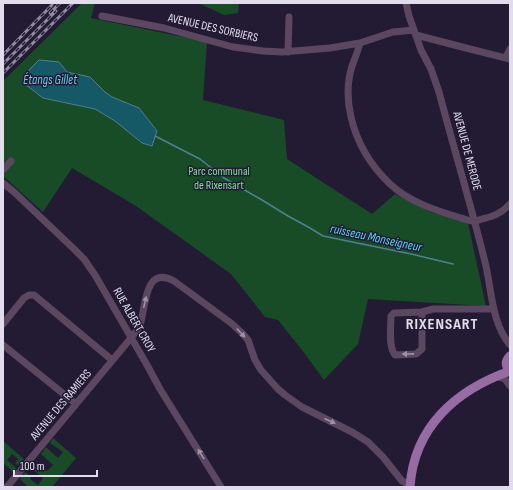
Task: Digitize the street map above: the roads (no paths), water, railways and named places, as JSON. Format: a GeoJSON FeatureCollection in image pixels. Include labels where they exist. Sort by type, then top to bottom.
{"type":"FeatureCollection","features":[{"type":"Feature","properties":{"kind":"main road"},"geometry":{"type":"LineString","coordinates":[[410,486],[413,466],[419,448],[428,430],[439,415],[465,393],[495,376],[510,371],[506,364],[510,356]]}},
{"type":"Feature","properties":{"kind":"street","name":"AVENUE DE MERODE"},"geometry":{"type":"LineString","coordinates":[[406,3],[421,50],[431,69],[439,92],[485,263],[494,310],[500,328],[510,345]]}},
{"type":"Feature","properties":{"kind":"street","name":"AVENUE DES SORBIERS"},"geometry":{"type":"LineString","coordinates":[[102,16],[164,28],[233,46],[262,51],[288,52],[330,48],[360,43],[393,32],[415,32]]}},
{"type":"Feature","properties":{"kind":"street"},"geometry":{"type":"LineString","coordinates":[[288,52],[289,16]]}},
{"type":"Feature","properties":{"kind":"street"},"geometry":{"type":"LineString","coordinates":[[415,32],[466,48],[508,58],[510,48]]}},
{"type":"Feature","properties":{"kind":"street"},"geometry":{"type":"LineString","coordinates":[[360,43],[349,78],[348,102],[351,117],[362,148],[371,162],[391,185],[408,198],[428,207],[474,222],[496,215],[505,210],[510,204]]}},
{"type":"Feature","properties":{"kind":"street"},"geometry":{"type":"LineString","coordinates":[[3,170],[11,161]]}},
{"type":"Feature","properties":{"kind":"street","name":"RUE ALBERT CROY"},"geometry":{"type":"LineString","coordinates":[[3,183],[84,260],[95,275],[148,365],[160,389],[221,487]]}},
{"type":"Feature","properties":{"kind":"street","name":"AVENUE DES RAMIERS"},"geometry":{"type":"LineString","coordinates":[[7,487],[140,326],[150,285],[154,280],[163,277],[174,281],[242,333],[248,340],[255,360],[261,370],[285,395],[302,407],[352,432],[368,442],[383,457],[402,481],[410,486]]}},
{"type":"Feature","properties":{"kind":"street"},"geometry":{"type":"LineString","coordinates":[[3,324],[24,298],[34,295],[112,360]]}},
{"type":"Feature","properties":{"kind":"street"},"geometry":{"type":"LineString","coordinates":[[422,312],[422,350],[416,354],[395,355],[392,352],[391,346],[391,316],[394,312],[422,312],[433,309],[494,310]]}},
{"type":"Feature","properties":{"kind":"street"},"geometry":{"type":"LineString","coordinates":[[3,345],[76,404]]}},
{"type":"Feature","properties":{"kind":"street"},"geometry":{"type":"LineString","coordinates":[[495,376],[505,379],[510,386]]}},
{"type":"Feature","properties":{"kind":"water","name":"Étangs Gillet"},"geometry":{"type":"Polygon","coordinates":[[[39,60],[59,62],[67,72],[90,77],[112,97],[139,108],[157,131],[152,146],[142,143],[115,121],[95,109],[43,98],[26,85],[24,81],[30,69],[39,60]]]}},
{"type":"Feature","properties":{"kind":"waterway","name":"ruisseau Monseigneur"},"geometry":{"type":"LineString","coordinates":[[155,136],[200,159],[224,178],[323,236],[453,264]]}},
{"type":"Feature","properties":{"kind":"railway"},"geometry":{"type":"LineString","coordinates":[[50,13],[60,3]]}},
{"type":"Feature","properties":{"kind":"railway"},"geometry":{"type":"LineString","coordinates":[[3,73],[73,3]]}},
{"type":"Feature","properties":{"kind":"railway"},"geometry":{"type":"LineString","coordinates":[[3,55],[52,5]]}},
{"type":"Feature","properties":{"kind":"railway"},"geometry":{"type":"LineString","coordinates":[[3,64],[56,11]]}},
{"type":"Feature","properties":{"kind":"district","name":"RIXENSART"},"geometry":{"type":"Point","coordinates":[442,324]}},
{"type":"Feature","properties":{"kind":"park label","name":"Parc communal de Rixensart"},"geometry":{"type":"Point","coordinates":[219,178]}}]}
